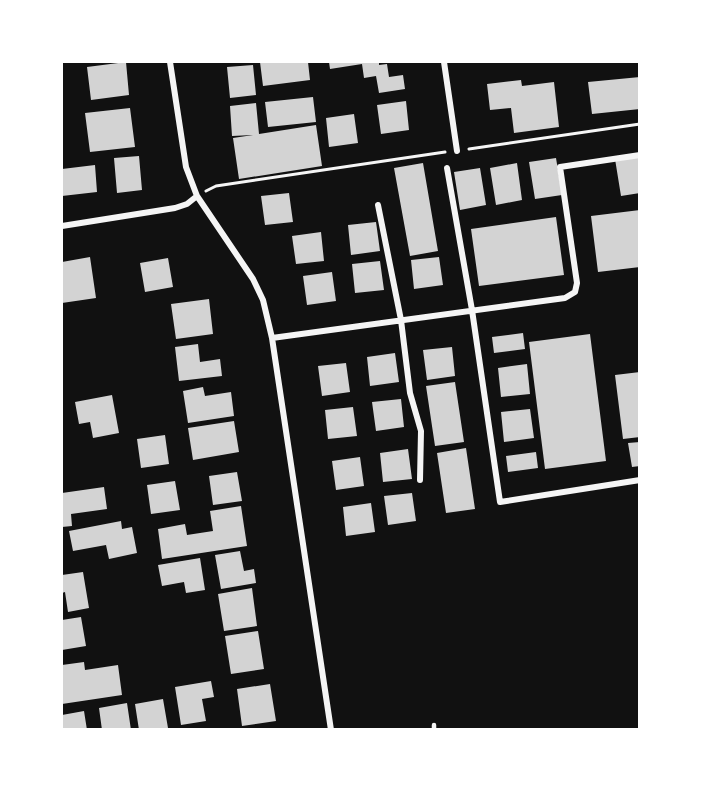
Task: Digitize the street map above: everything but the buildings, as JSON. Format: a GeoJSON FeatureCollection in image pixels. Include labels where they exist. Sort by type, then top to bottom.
{"type":"FeatureCollection","features":[{"type":"Feature","properties":{"kind":"street"},"geometry":{"type":"LineString","coordinates":[[170,62],[186,167],[197,196],[253,279],[263,300],[272,338],[331,729]]}},
{"type":"Feature","properties":{"kind":"street"},"geometry":{"type":"LineString","coordinates":[[444,62],[457,150]]}},
{"type":"Feature","properties":{"kind":"street"},"geometry":{"type":"LineString","coordinates":[[272,338],[565,297],[575,292],[577,283],[560,167],[639,155]]}},
{"type":"Feature","properties":{"kind":"street"},"geometry":{"type":"LineString","coordinates":[[447,168],[472,310],[500,502],[639,480]]}},
{"type":"Feature","properties":{"kind":"street"},"geometry":{"type":"LineString","coordinates":[[62,226],[175,208],[187,204],[197,196]]}},
{"type":"Feature","properties":{"kind":"street"},"geometry":{"type":"LineString","coordinates":[[378,205],[401,320],[410,393],[420,431],[420,480]]}},
{"type":"Feature","properties":{"kind":"path"},"geometry":{"type":"LineString","coordinates":[[197,196],[216,186],[639,124]]}}]}
